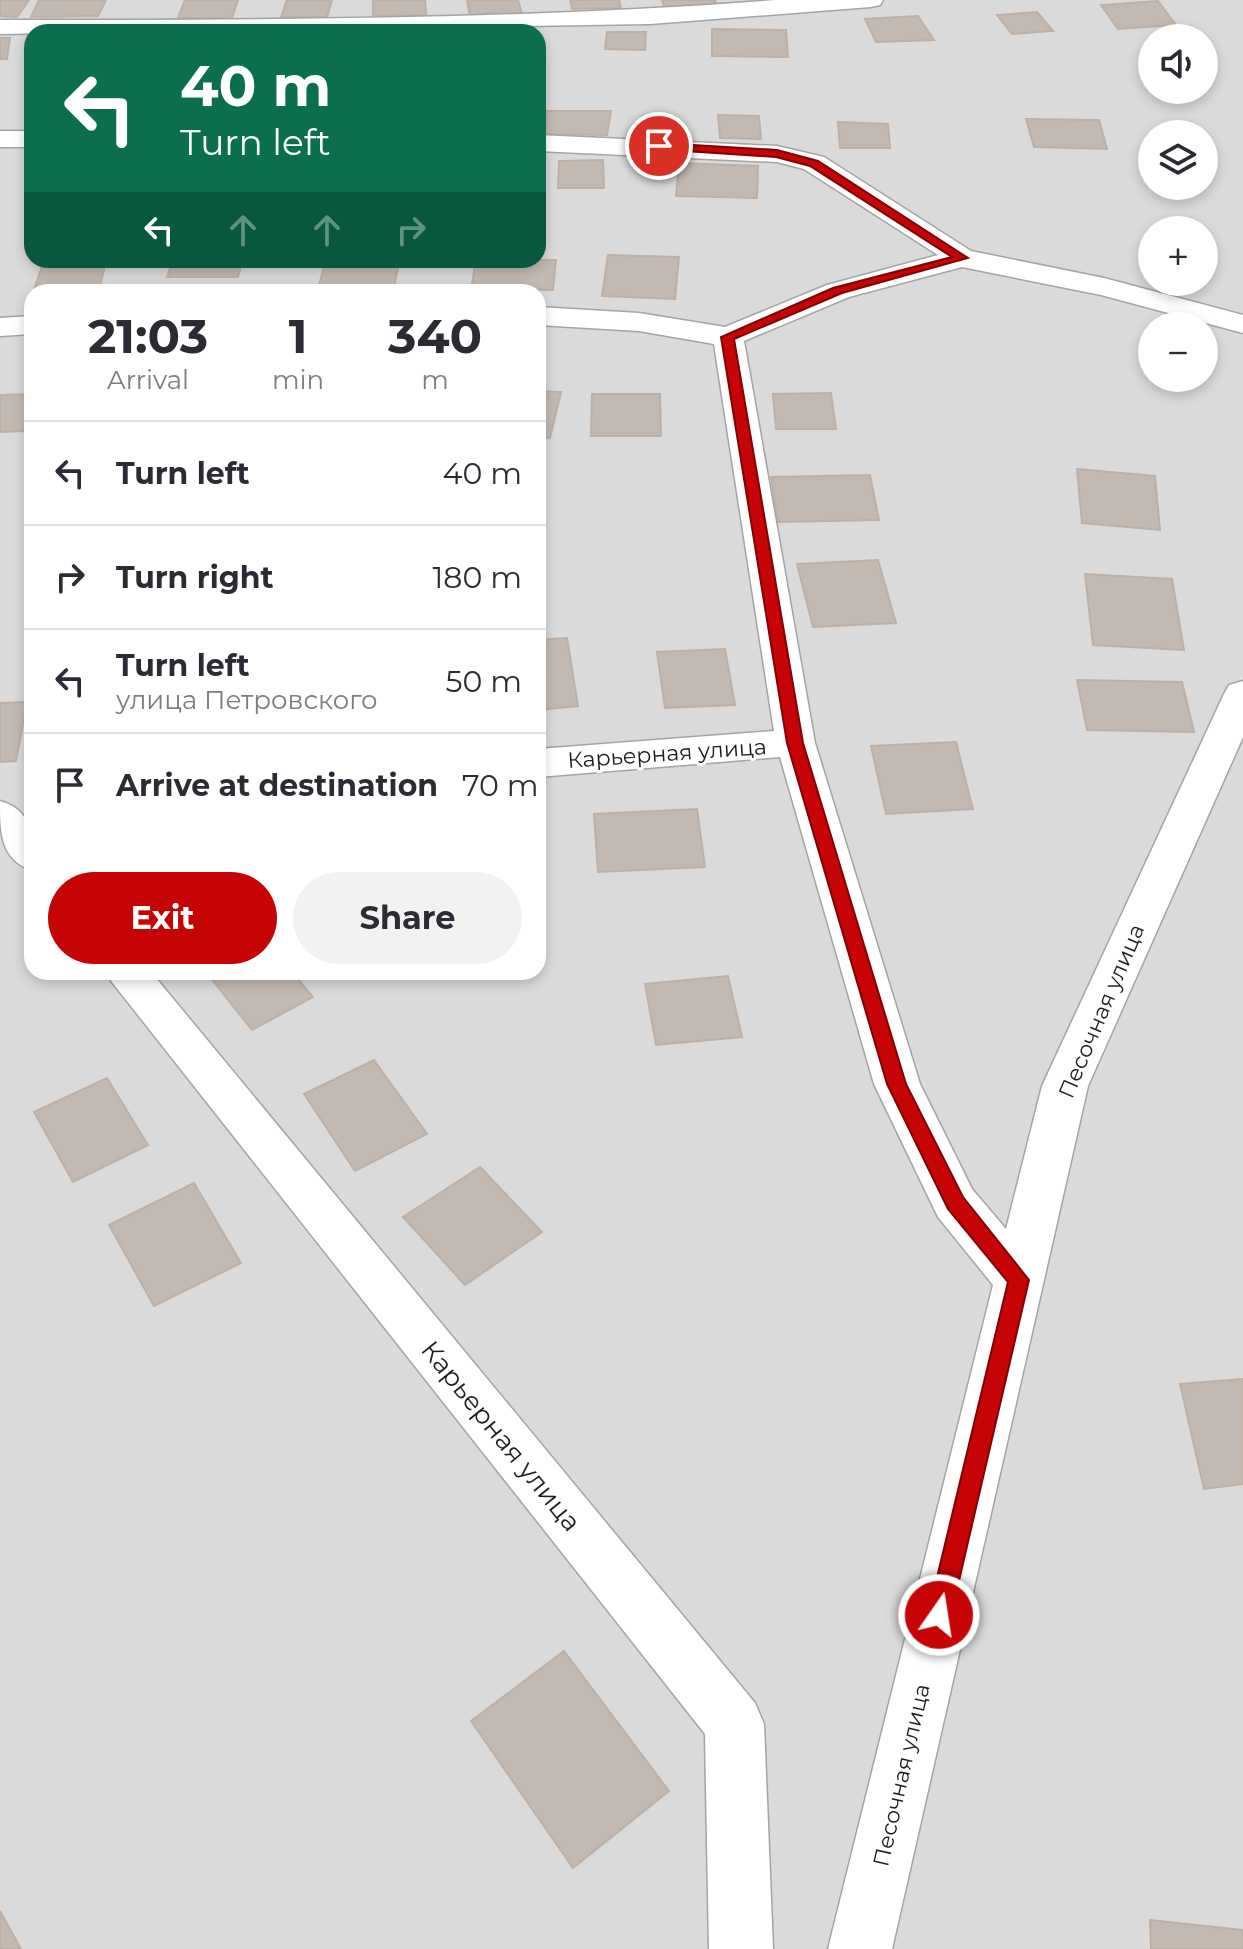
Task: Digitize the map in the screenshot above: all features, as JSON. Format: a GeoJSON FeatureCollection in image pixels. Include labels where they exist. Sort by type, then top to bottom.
{"type":"FeatureCollection","features":[{"type":"Feature","properties":{"kind":"street"},"geometry":{"type":"LineString","coordinates":[[337,24],[650,17],[871,0]]}},
{"type":"Feature","properties":{"kind":"street"},"geometry":{"type":"LineString","coordinates":[[0,27],[24,27]]}},
{"type":"Feature","properties":{"kind":"street"},"geometry":{"type":"LineString","coordinates":[[0,139],[24,139]]}},
{"type":"Feature","properties":{"kind":"street"},"geometry":{"type":"LineString","coordinates":[[546,143],[777,154],[814,163],[962,258],[1104,287],[1243,324]]}},
{"type":"Feature","properties":{"kind":"street"},"geometry":{"type":"LineString","coordinates":[[546,316],[639,322],[728,337],[838,291],[962,258]]}},
{"type":"Feature","properties":{"kind":"street"},"geometry":{"type":"LineString","coordinates":[[0,327],[24,326]]}},
{"type":"Feature","properties":{"kind":"street"},"geometry":{"type":"LineString","coordinates":[[728,337],[795,743],[897,1084],[955,1203],[1019,1280]]}},
{"type":"Feature","properties":{"kind":"street","name":"Песочная улица"},"geometry":{"type":"LineString","coordinates":[[860,1949],[1065,1086],[1243,694]]}},
{"type":"Feature","properties":{"kind":"street","name":"Карьерная улица"},"geometry":{"type":"LineString","coordinates":[[546,762],[795,743]]}},
{"type":"Feature","properties":{"kind":"street"},"geometry":{"type":"LineString","coordinates":[[0,805],[24,804]]}},
{"type":"Feature","properties":{"kind":"street"},"geometry":{"type":"LineString","coordinates":[[0,815],[24,845]]}},
{"type":"Feature","properties":{"kind":"street","name":"Карьерная улица"},"geometry":{"type":"LineString","coordinates":[[132,980],[734,1724],[741,1949]]}},
{"type":"Feature","properties":{"kind":"shaded area"},"geometry":{"type":"Polygon","coordinates":[[[0,0],[1243,0],[1243,1949],[0,1949],[0,0]]]}},
{"type":"Feature","properties":{"kind":"building"},"geometry":{"type":"Polygon","coordinates":[[[0,0],[29,0],[17,17],[0,16],[0,0]]]}},
{"type":"Feature","properties":{"kind":"building"},"geometry":{"type":"Polygon","coordinates":[[[39,0],[106,0],[98,16],[31,17],[39,0]]]}},
{"type":"Feature","properties":{"kind":"building"},"geometry":{"type":"Polygon","coordinates":[[[185,0],[238,0],[232,18],[178,18],[185,0]]]}},
{"type":"Feature","properties":{"kind":"building"},"geometry":{"type":"Polygon","coordinates":[[[287,0],[332,0],[327,17],[281,17],[287,0]]]}},
{"type":"Feature","properties":{"kind":"building"},"geometry":{"type":"Polygon","coordinates":[[[373,0],[425,0],[426,15],[373,16],[373,0]]]}},
{"type":"Feature","properties":{"kind":"building"},"geometry":{"type":"Polygon","coordinates":[[[467,0],[518,0],[522,14],[470,17],[467,0]]]}},
{"type":"Feature","properties":{"kind":"building"},"geometry":{"type":"Polygon","coordinates":[[[570,0],[619,0],[621,8],[572,9],[570,0]]]}},
{"type":"Feature","properties":{"kind":"building"},"geometry":{"type":"Polygon","coordinates":[[[662,0],[715,0],[717,5],[665,8],[662,0]]]}},
{"type":"Feature","properties":{"kind":"building"},"geometry":{"type":"Polygon","coordinates":[[[1158,1],[1175,24],[1138,24],[1138,28],[1118,29],[1101,5],[1158,1]]]}},
{"type":"Feature","properties":{"kind":"building"},"geometry":{"type":"Polygon","coordinates":[[[1037,12],[1053,31],[1012,34],[997,15],[1037,12]]]}},
{"type":"Feature","properties":{"kind":"building"},"geometry":{"type":"Polygon","coordinates":[[[918,16],[934,40],[876,42],[865,19],[918,16]]]}},
{"type":"Feature","properties":{"kind":"building"},"geometry":{"type":"Polygon","coordinates":[[[712,29],[786,30],[788,57],[712,56],[712,29]]]}},
{"type":"Feature","properties":{"kind":"building"},"geometry":{"type":"Polygon","coordinates":[[[607,32],[646,32],[645,50],[605,49],[607,32]]]}},
{"type":"Feature","properties":{"kind":"building"},"geometry":{"type":"Polygon","coordinates":[[[0,38],[10,38],[7,59],[0,59],[0,38]]]}},
{"type":"Feature","properties":{"kind":"building"},"geometry":{"type":"Polygon","coordinates":[[[546,111],[611,111],[607,135],[546,134],[546,111]]]}},
{"type":"Feature","properties":{"kind":"building"},"geometry":{"type":"Polygon","coordinates":[[[718,115],[759,116],[761,139],[720,138],[718,115]]]}},
{"type":"Feature","properties":{"kind":"building"},"geometry":{"type":"Polygon","coordinates":[[[1026,119],[1099,120],[1107,149],[1034,147],[1026,119]]]}},
{"type":"Feature","properties":{"kind":"building"},"geometry":{"type":"Polygon","coordinates":[[[838,122],[888,124],[890,148],[840,148],[838,122]]]}},
{"type":"Feature","properties":{"kind":"building"},"geometry":{"type":"Polygon","coordinates":[[[603,160],[604,188],[558,188],[559,161],[603,160]]]}},
{"type":"Feature","properties":{"kind":"building"},"geometry":{"type":"Polygon","coordinates":[[[679,163],[758,166],[757,198],[676,196],[679,163]]]}},
{"type":"Feature","properties":{"kind":"building"},"geometry":{"type":"Polygon","coordinates":[[[608,255],[679,257],[675,299],[602,296],[608,255]]]}},
{"type":"Feature","properties":{"kind":"building"},"geometry":{"type":"Polygon","coordinates":[[[546,260],[556,260],[553,290],[546,290],[546,284],[472,284],[475,268],[546,268],[546,260]]]}},
{"type":"Feature","properties":{"kind":"building"},"geometry":{"type":"Polygon","coordinates":[[[41,268],[105,268],[100,284],[36,284],[41,268]]]}},
{"type":"Feature","properties":{"kind":"building"},"geometry":{"type":"Polygon","coordinates":[[[170,268],[241,268],[238,277],[167,277],[170,268]]]}},
{"type":"Feature","properties":{"kind":"building"},"geometry":{"type":"Polygon","coordinates":[[[324,268],[398,268],[394,284],[319,284],[324,268]]]}},
{"type":"Feature","properties":{"kind":"building"},"geometry":{"type":"Polygon","coordinates":[[[546,391],[561,392],[550,438],[546,438],[546,391]]]}},
{"type":"Feature","properties":{"kind":"building"},"geometry":{"type":"Polygon","coordinates":[[[831,393],[836,429],[776,429],[773,394],[831,393]]]}},
{"type":"Feature","properties":{"kind":"building"},"geometry":{"type":"Polygon","coordinates":[[[24,394],[24,431],[0,432],[0,395],[24,394]]]}},
{"type":"Feature","properties":{"kind":"building"},"geometry":{"type":"Polygon","coordinates":[[[592,394],[660,394],[661,436],[591,436],[592,394]]]}},
{"type":"Feature","properties":{"kind":"building"},"geometry":{"type":"Polygon","coordinates":[[[1077,469],[1155,476],[1160,530],[1082,523],[1077,469]]]}},
{"type":"Feature","properties":{"kind":"building"},"geometry":{"type":"Polygon","coordinates":[[[870,475],[879,520],[778,522],[771,477],[870,475]]]}},
{"type":"Feature","properties":{"kind":"building"},"geometry":{"type":"Polygon","coordinates":[[[878,560],[896,623],[813,627],[797,564],[878,560]]]}},
{"type":"Feature","properties":{"kind":"building"},"geometry":{"type":"Polygon","coordinates":[[[1085,574],[1172,579],[1184,650],[1093,645],[1085,574]]]}},
{"type":"Feature","properties":{"kind":"building"},"geometry":{"type":"Polygon","coordinates":[[[567,638],[578,706],[546,709],[546,639],[567,638]]]}},
{"type":"Feature","properties":{"kind":"building"},"geometry":{"type":"Polygon","coordinates":[[[725,649],[735,705],[665,708],[657,652],[725,649]]]}},
{"type":"Feature","properties":{"kind":"building"},"geometry":{"type":"Polygon","coordinates":[[[1077,680],[1182,682],[1194,732],[1087,730],[1077,680]]]}},
{"type":"Feature","properties":{"kind":"building"},"geometry":{"type":"Polygon","coordinates":[[[24,702],[16,761],[0,762],[0,703],[24,702]]]}},
{"type":"Feature","properties":{"kind":"building"},"geometry":{"type":"Polygon","coordinates":[[[956,742],[973,809],[886,814],[871,746],[956,742]]]}},
{"type":"Feature","properties":{"kind":"building"},"geometry":{"type":"Polygon","coordinates":[[[697,809],[705,867],[598,872],[594,814],[697,809]]]}},
{"type":"Feature","properties":{"kind":"building"},"geometry":{"type":"Polygon","coordinates":[[[728,976],[742,1037],[656,1045],[645,984],[728,976]]]}},
{"type":"Feature","properties":{"kind":"building"},"geometry":{"type":"Polygon","coordinates":[[[212,980],[299,980],[313,997],[252,1030],[212,980]]]}},
{"type":"Feature","properties":{"kind":"building"},"geometry":{"type":"Polygon","coordinates":[[[374,1060],[427,1134],[355,1171],[304,1094],[374,1060]]]}},
{"type":"Feature","properties":{"kind":"building"},"geometry":{"type":"Polygon","coordinates":[[[107,1078],[148,1145],[73,1182],[34,1112],[107,1078]]]}},
{"type":"Feature","properties":{"kind":"building"},"geometry":{"type":"Polygon","coordinates":[[[480,1167],[542,1232],[465,1285],[403,1217],[480,1167]]]}},
{"type":"Feature","properties":{"kind":"building"},"geometry":{"type":"Polygon","coordinates":[[[194,1183],[241,1263],[154,1306],[109,1225],[194,1183]]]}},
{"type":"Feature","properties":{"kind":"building"},"geometry":{"type":"Polygon","coordinates":[[[1243,1379],[1243,1484],[1204,1489],[1180,1384],[1243,1379]]]}},
{"type":"Feature","properties":{"kind":"building"},"geometry":{"type":"Polygon","coordinates":[[[564,1651],[669,1791],[573,1868],[471,1721],[564,1651]]]}},
{"type":"Feature","properties":{"kind":"building"},"geometry":{"type":"Polygon","coordinates":[[[0,1911],[21,1949],[0,1949],[0,1911]]]}},
{"type":"Feature","properties":{"kind":"building"},"geometry":{"type":"Polygon","coordinates":[[[1150,1920],[1243,1930],[1243,1949],[1151,1949],[1150,1920]]]}},
{"type":"Feature","properties":{"kind":"route"},"geometry":{"type":"LineString","coordinates":[[659,146],[777,154],[814,163],[962,258],[838,291],[728,337],[795,743],[897,1084],[955,1203],[1019,1280],[939,1615]]}}]}
